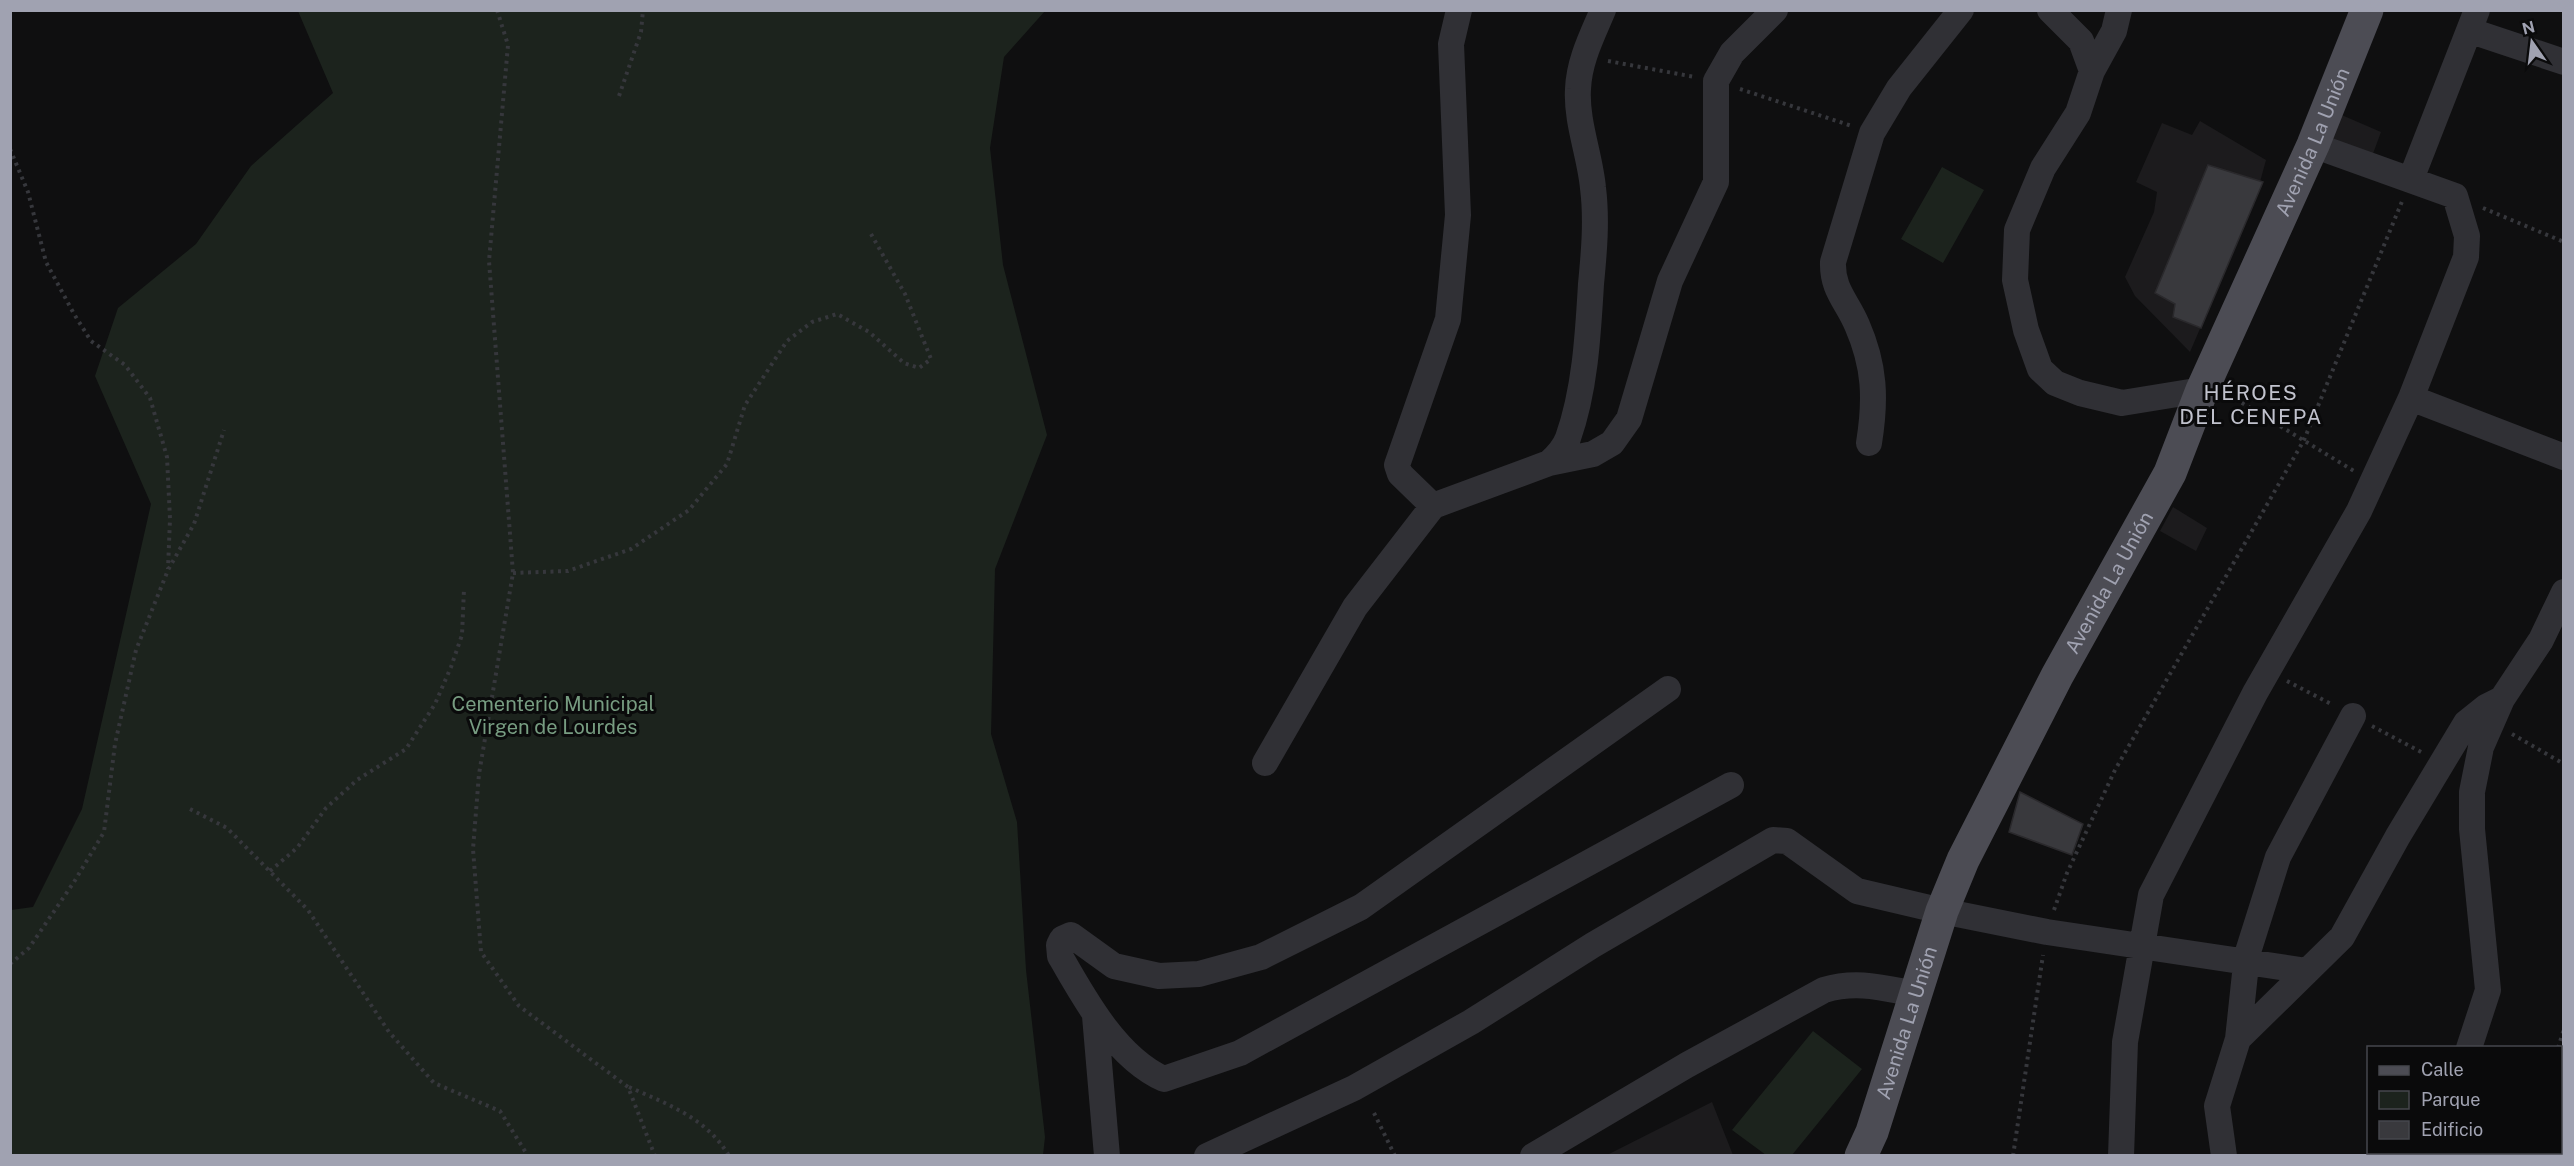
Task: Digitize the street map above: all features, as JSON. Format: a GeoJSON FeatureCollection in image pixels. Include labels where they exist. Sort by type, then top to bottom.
{"type":"FeatureCollection","features":[{"type":"Feature","properties":{"kind":"main road","name":"Avenida La Unión"},"geometry":{"type":"LineString","coordinates":[[1861,1155],[1872,1132],[1942,911],[1963,860],[2057,676],[2170,473],[2202,390],[2313,145],[2367,10]]}},
{"type":"Feature","properties":{"kind":"street"},"geometry":{"type":"LineString","coordinates":[[1433,506],[1400,474],[1397,465],[1448,319],[1458,215],[1451,44],[1459,10]]}},
{"type":"Feature","properties":{"kind":"street"},"geometry":{"type":"LineString","coordinates":[[1549,463],[1560,453],[1568,440],[1578,401],[1588,328],[1594,244],[1593,188],[1581,123],[1578,89],[1583,57],[1603,10]]}},
{"type":"Feature","properties":{"kind":"street"},"geometry":{"type":"LineString","coordinates":[[1265,763],[1355,607],[1433,506],[1549,463],[1593,454],[1612,443],[1629,419],[1670,281],[1716,182],[1716,81],[1732,54],[1775,10]]}},
{"type":"Feature","properties":{"kind":"street"},"geometry":{"type":"LineString","coordinates":[[1869,443],[1875,409],[1872,372],[1857,325],[1832,276],[1833,261],[1872,133],[1899,88],[1961,10]]}},
{"type":"Feature","properties":{"kind":"street"},"geometry":{"type":"LineString","coordinates":[[2050,10],[2081,42],[2092,71]]}},
{"type":"Feature","properties":{"kind":"street"},"geometry":{"type":"LineString","coordinates":[[2119,10],[2114,31],[2092,71],[2078,113],[2043,168],[2017,230],[2015,280],[2026,330],[2040,369],[2055,383],[2080,393],[2122,403],[2202,390]]}},
{"type":"Feature","properties":{"kind":"street"},"geometry":{"type":"LineString","coordinates":[[2411,179],[2474,21],[2564,62]]}},
{"type":"Feature","properties":{"kind":"street"},"geometry":{"type":"LineString","coordinates":[[2121,1155],[2125,1042],[2151,895],[2255,693],[2360,511],[2411,398],[2466,256],[2467,236],[2455,196],[2313,145]]}},
{"type":"Feature","properties":{"kind":"street"},"geometry":{"type":"LineString","coordinates":[[2411,398],[2564,457]]}},
{"type":"Feature","properties":{"kind":"street"},"geometry":{"type":"LineString","coordinates":[[2469,1046],[2488,990],[2472,829],[2472,792],[2481,747],[2502,699],[2541,640],[2564,592]]}},
{"type":"Feature","properties":{"kind":"street"},"geometry":{"type":"LineString","coordinates":[[1668,689],[1361,908],[1261,957],[1199,974],[1159,976],[1114,966],[1071,935],[1062,939],[1059,945],[1060,956],[1095,1016],[1146,1071],[1164,1079],[1240,1053],[1731,785]]}},
{"type":"Feature","properties":{"kind":"street"},"geometry":{"type":"LineString","coordinates":[[2238,1039],[2343,937],[2398,836],[2466,723],[2486,706],[2502,699]]}},
{"type":"Feature","properties":{"kind":"street"},"geometry":{"type":"LineString","coordinates":[[2224,1155],[2217,1106],[2238,1039],[2246,963],[2278,857],[2353,716]]}},
{"type":"Feature","properties":{"kind":"street"},"geometry":{"type":"LineString","coordinates":[[1207,1155],[1354,1088],[1471,1022],[1593,945],[1773,840],[1787,841],[1857,891],[2047,932],[2307,971]]}},
{"type":"Feature","properties":{"kind":"street"},"geometry":{"type":"LineString","coordinates":[[1533,1155],[1687,1065],[1824,990],[1843,984],[1861,984],[1916,994]]}},
{"type":"Feature","properties":{"kind":"street"},"geometry":{"type":"LineString","coordinates":[[1095,1016],[1107,1155]]}},
{"type":"Feature","properties":{"kind":"path"},"geometry":{"type":"LineString","coordinates":[[497,10],[508,45],[489,261],[513,573],[479,774],[473,849],[481,952],[519,1006],[628,1087],[685,1112],[719,1139],[729,1155]]}},
{"type":"Feature","properties":{"kind":"path"},"geometry":{"type":"LineString","coordinates":[[619,96],[641,32],[643,10]]}},
{"type":"Feature","properties":{"kind":"path"},"geometry":{"type":"LineString","coordinates":[[10,149],[28,192],[46,262],[74,314],[91,341],[125,365],[150,398],[167,457],[170,519],[168,570]]}},
{"type":"Feature","properties":{"kind":"path"},"geometry":{"type":"LineString","coordinates":[[2013,1155],[2047,932],[2067,873],[2115,770],[2304,440],[2411,179]]}},
{"type":"Feature","properties":{"kind":"path"},"geometry":{"type":"LineString","coordinates":[[2455,196],[2564,242]]}},
{"type":"Feature","properties":{"kind":"path"},"geometry":{"type":"LineString","coordinates":[[513,573],[568,571],[631,549],[689,510],[727,464],[745,405],[787,341],[812,322],[837,314],[869,332],[904,363],[919,368],[931,359],[905,294],[871,234]]}},
{"type":"Feature","properties":{"kind":"path"},"geometry":{"type":"LineString","coordinates":[[2202,390],[2232,396],[2373,483]]}},
{"type":"Feature","properties":{"kind":"path"},"geometry":{"type":"LineString","coordinates":[[10,964],[29,948],[74,882],[104,832],[115,744],[136,650],[168,570],[194,524],[224,430]]}},
{"type":"Feature","properties":{"kind":"path"},"geometry":{"type":"LineString","coordinates":[[270,871],[297,848],[326,808],[357,780],[406,749],[435,704],[451,667],[462,635],[464,590]]}},
{"type":"Feature","properties":{"kind":"path"},"geometry":{"type":"LineString","coordinates":[[2481,747],[2495,746],[2507,731],[2564,764]]}},
{"type":"Feature","properties":{"kind":"path"},"geometry":{"type":"LineString","coordinates":[[190,809],[227,828],[308,910],[389,1032],[434,1083],[500,1111],[528,1155]]}},
{"type":"Feature","properties":{"kind":"path"},"geometry":{"type":"LineString","coordinates":[[2558,1046],[2564,1029]]}},
{"type":"Feature","properties":{"kind":"path"},"geometry":{"type":"LineString","coordinates":[[628,1087],[655,1155]]}},
{"type":"Feature","properties":{"kind":"path"},"geometry":{"type":"LineString","coordinates":[[1374,1113],[1395,1155]]}},
{"type":"Feature","properties":{"kind":"shaded area"},"geometry":{"type":"Polygon","coordinates":[[[2337,113],[2381,132],[2371,159],[2327,141],[2337,113]]]}},
{"type":"Feature","properties":{"kind":"shaded area"},"geometry":{"type":"Polygon","coordinates":[[[2200,121],[2266,160],[2260,182],[2263,182],[2190,352],[2135,296],[2125,277],[2154,212],[2157,192],[2136,182],[2162,123],[2192,135],[2200,121]]]}},
{"type":"Feature","properties":{"kind":"shaded area"},"geometry":{"type":"Polygon","coordinates":[[[2173,507],[2207,528],[2196,551],[2160,531],[2173,507]]]}},
{"type":"Feature","properties":{"kind":"shaded area"},"geometry":{"type":"Polygon","coordinates":[[[1712,1102],[1733,1155],[1607,1155],[1712,1102]]]}},
{"type":"Feature","properties":{"kind":"green space","name":"Cementerio Municipal Virgen de Lourdes"},"geometry":{"type":"Polygon","coordinates":[[[298,11],[1045,11],[1004,57],[990,148],[1003,265],[1047,435],[995,569],[991,734],[1017,822],[1026,970],[1045,1137],[1043,1155],[11,1155],[11,910],[33,907],[82,809],[151,504],[95,376],[118,308],[196,244],[251,166],[333,93],[298,11]]]}},
{"type":"Feature","properties":{"kind":"green space"},"geometry":{"type":"Polygon","coordinates":[[[1942,167],[1984,190],[1943,263],[1901,239],[1942,167]]]}},
{"type":"Feature","properties":{"kind":"green space"},"geometry":{"type":"Polygon","coordinates":[[[1813,1031],[1862,1069],[1792,1155],[1766,1155],[1732,1130],[1813,1031]]]}},
{"type":"Feature","properties":{"kind":"building"},"geometry":{"type":"Polygon","coordinates":[[[2208,165],[2263,182],[2201,328],[2173,317],[2175,304],[2155,293],[2208,165]]]}},
{"type":"Feature","properties":{"kind":"building"},"geometry":{"type":"Polygon","coordinates":[[[2020,792],[2083,824],[2072,855],[2009,832],[2020,792]]]}},
{"type":"Feature","properties":{"kind":"district","name":"HÉROES DEL CENEPA"},"geometry":{"type":"Point","coordinates":[2251,404]}}]}
